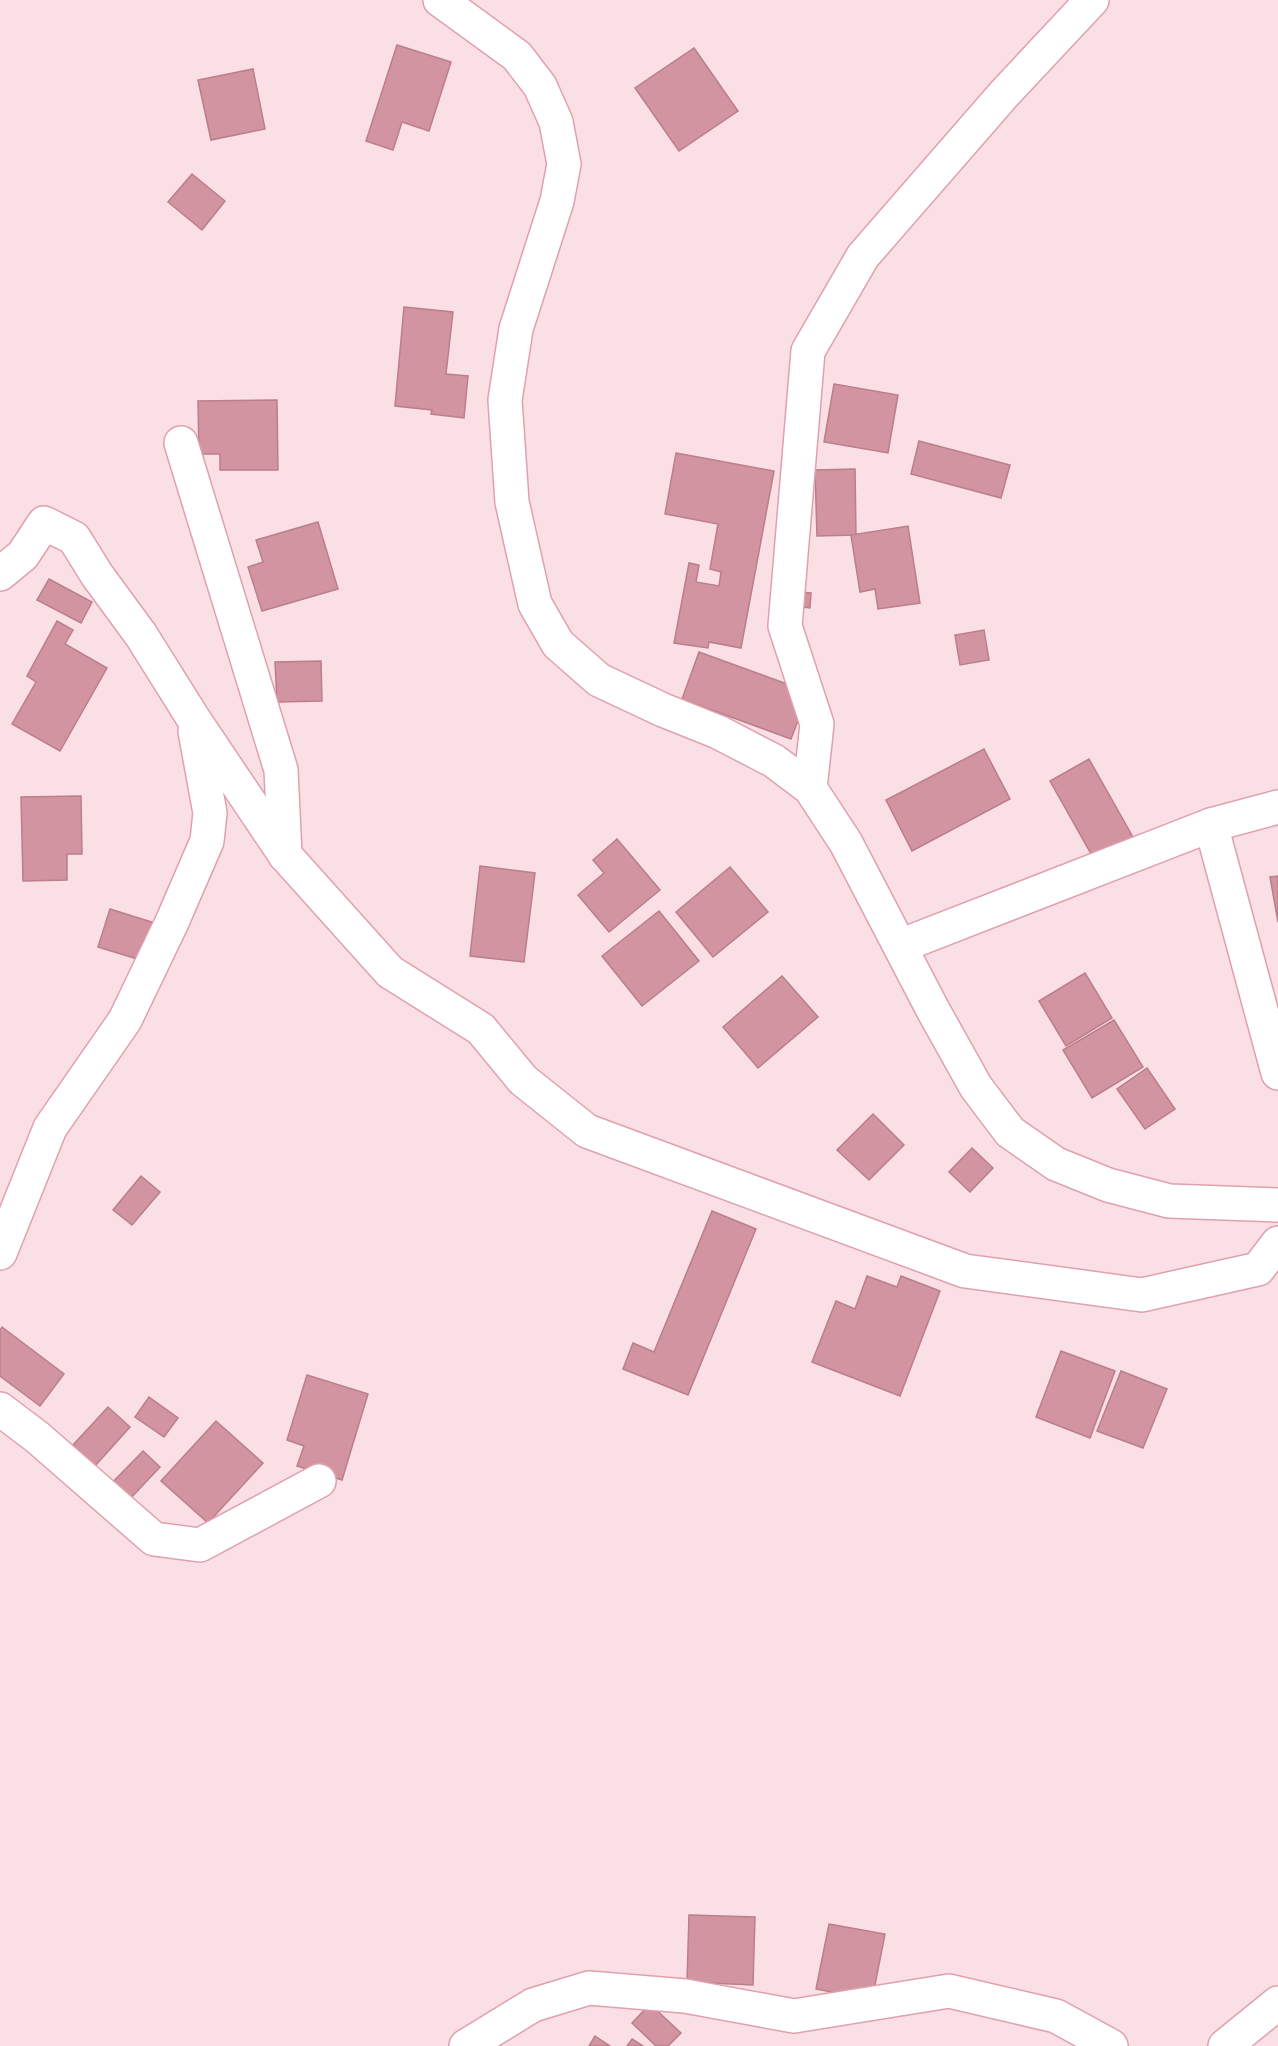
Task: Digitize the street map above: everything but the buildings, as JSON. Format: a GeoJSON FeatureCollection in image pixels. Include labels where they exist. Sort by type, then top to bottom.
{"type":"FeatureCollection","features":[{"type":"Feature","properties":{"kind":"street"},"geometry":{"type":"LineString","coordinates":[[440,0],[517,56],[540,86],[556,122],[564,164],[557,201],[516,329],[505,400],[512,502],[535,604],[558,644],[599,680],[663,710],[718,732],[774,760],[810,788],[846,843],[976,1087],[1010,1132],[1056,1164],[1108,1185],[1169,1201],[1278,1205]]}},
{"type":"Feature","properties":{"kind":"street"},"geometry":{"type":"LineString","coordinates":[[810,788],[817,724],[785,626],[808,351],[863,256],[1004,94],[1092,0]]}},
{"type":"Feature","properties":{"kind":"street"},"geometry":{"type":"LineString","coordinates":[[181,443],[281,770],[285,855]]}},
{"type":"Feature","properties":{"kind":"street"},"geometry":{"type":"LineString","coordinates":[[0,574],[23,555],[44,523],[74,538],[97,575],[141,635],[193,718],[285,855],[390,972],[481,1029],[523,1080],[587,1131],[965,1271],[1142,1295],[1258,1269],[1278,1243]]}},
{"type":"Feature","properties":{"kind":"street"},"geometry":{"type":"LineString","coordinates":[[0,1253],[50,1128],[125,1020],[172,922],[207,841],[210,813],[193,718]]}},
{"type":"Feature","properties":{"kind":"street"},"geometry":{"type":"LineString","coordinates":[[900,946],[1211,825],[1278,807]]}},
{"type":"Feature","properties":{"kind":"street"},"geometry":{"type":"LineString","coordinates":[[1211,825],[1278,1073]]}},
{"type":"Feature","properties":{"kind":"street"},"geometry":{"type":"LineString","coordinates":[[0,1409],[37,1437],[154,1539],[200,1545],[319,1480]]}},
{"type":"Feature","properties":{"kind":"street"},"geometry":{"type":"LineString","coordinates":[[466,2046],[533,2005],[589,1988],[685,1996],[794,2016],[949,1991],[1056,2016],[1111,2046]]}},
{"type":"Feature","properties":{"kind":"street"},"geometry":{"type":"LineString","coordinates":[[1225,2046],[1278,2003]]}}]}
